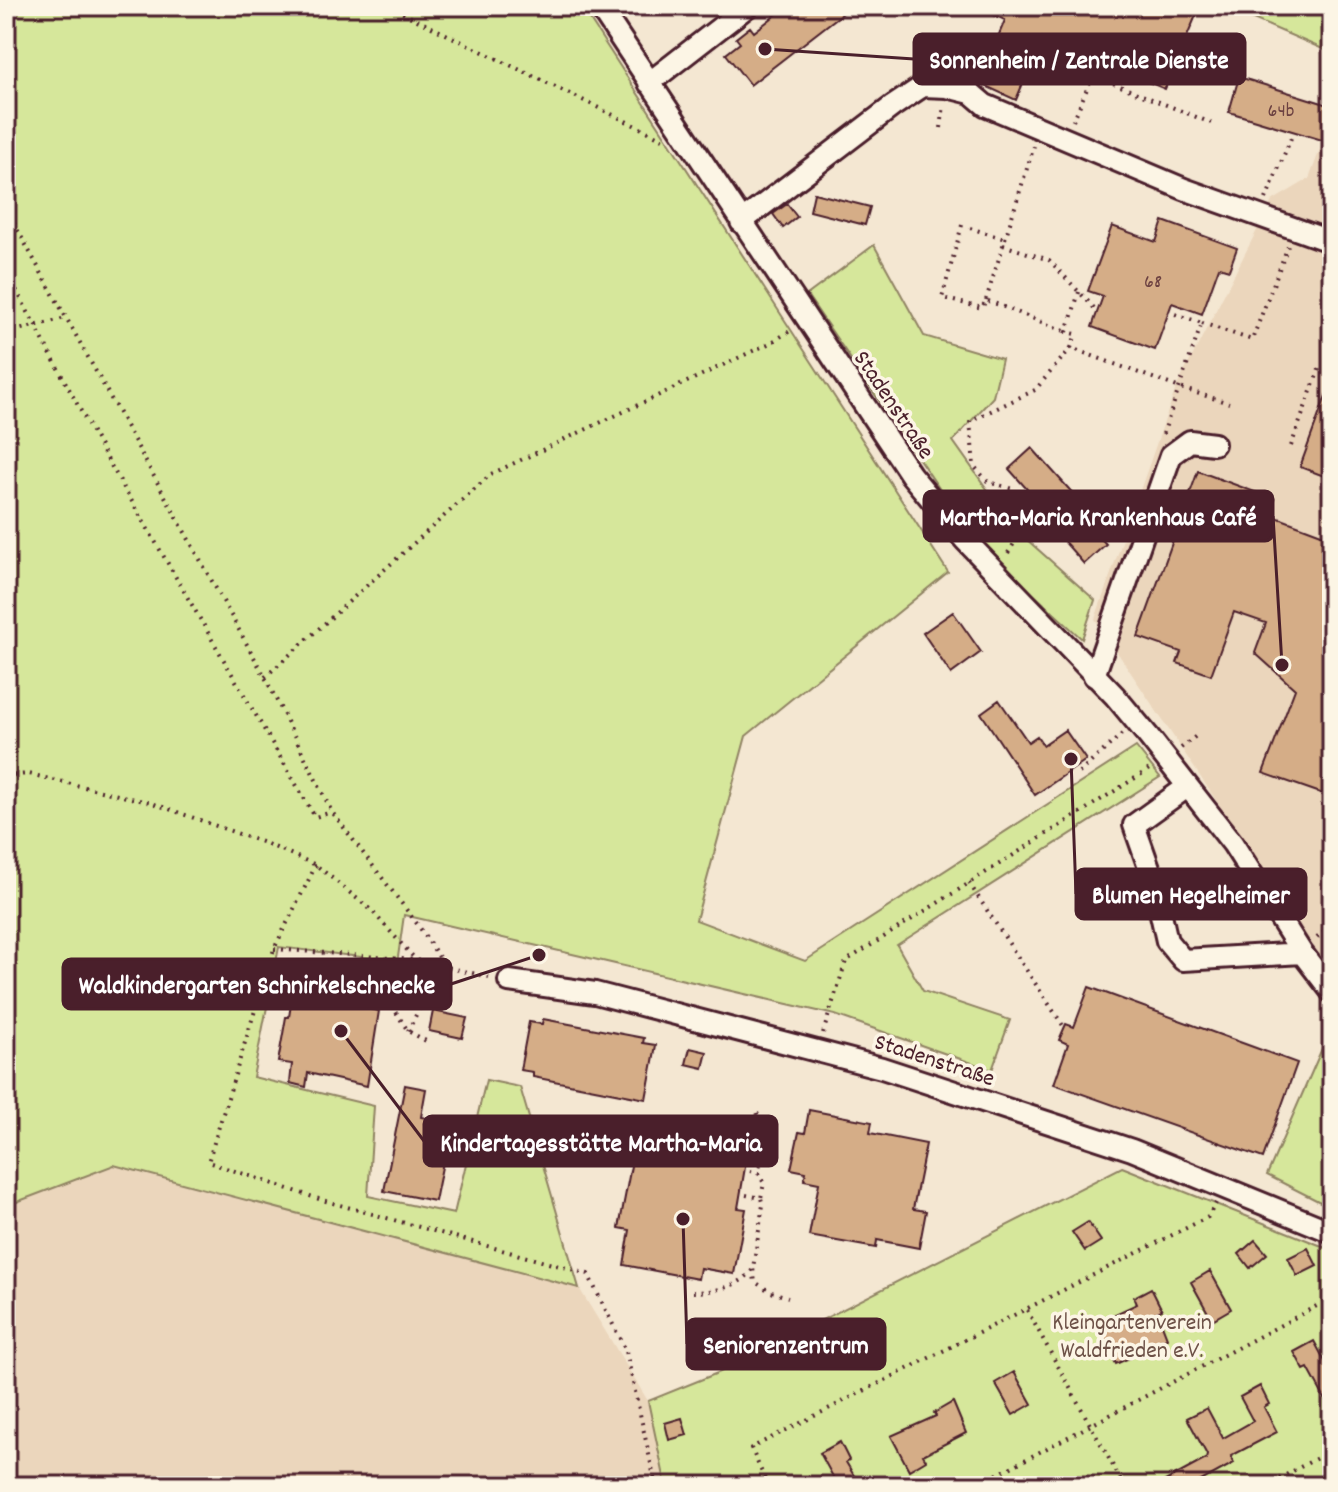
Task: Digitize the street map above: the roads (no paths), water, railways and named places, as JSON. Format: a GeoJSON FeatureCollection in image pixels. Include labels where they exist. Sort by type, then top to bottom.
{"type":"FeatureCollection","features":[{"type":"Feature","properties":{"kind":"street","name":"Stadenstraße"},"geometry":{"type":"LineString","coordinates":[[599,6],[911,475],[965,540],[1136,721],[1233,844],[1302,953],[1332,992]]}},
{"type":"Feature","properties":{"kind":"street"},"geometry":{"type":"LineString","coordinates":[[649,83],[748,6]]}},
{"type":"Feature","properties":{"kind":"street"},"geometry":{"type":"LineString","coordinates":[[741,222],[923,86],[947,87],[971,93],[985,105],[1184,189],[1332,242]]}},
{"type":"Feature","properties":{"kind":"street"},"geometry":{"type":"LineString","coordinates":[[1094,676],[1171,455],[1190,441],[1214,444]]}},
{"type":"Feature","properties":{"kind":"street"},"geometry":{"type":"LineString","coordinates":[[1187,787],[1134,825],[1153,879],[1167,941],[1183,960],[1302,953]]}},
{"type":"Feature","properties":{"kind":"street","name":"Stadenstraße"},"geometry":{"type":"LineString","coordinates":[[509,981],[595,993],[882,1068],[1132,1150],[1332,1232]]}},
{"type":"Feature","properties":{"kind":"place","name":"Sonnenheim / Zentrale Dienste"},"geometry":{"type":"Point","coordinates":[765,49]}},
{"type":"Feature","properties":{"kind":"place","name":"Martha-Maria Krankenhaus Café"},"geometry":{"type":"Point","coordinates":[1282,665]}},
{"type":"Feature","properties":{"kind":"place","name":"Blumen Hegelheimer"},"geometry":{"type":"Point","coordinates":[1071,759]}},
{"type":"Feature","properties":{"kind":"place","name":"Waldkindergarten Schnirkelschnecke"},"geometry":{"type":"Point","coordinates":[539,955]}},
{"type":"Feature","properties":{"kind":"place","name":"Kindertagesstätte Martha-Maria"},"geometry":{"type":"Point","coordinates":[341,1031]}},
{"type":"Feature","properties":{"kind":"place","name":"Seniorenzentrum"},"geometry":{"type":"Point","coordinates":[683,1219]}},
{"type":"Feature","properties":{"kind":"park label","name":"Kleingartenverein Waldfrieden e.V."},"geometry":{"type":"Point","coordinates":[1132,1335]}}]}
